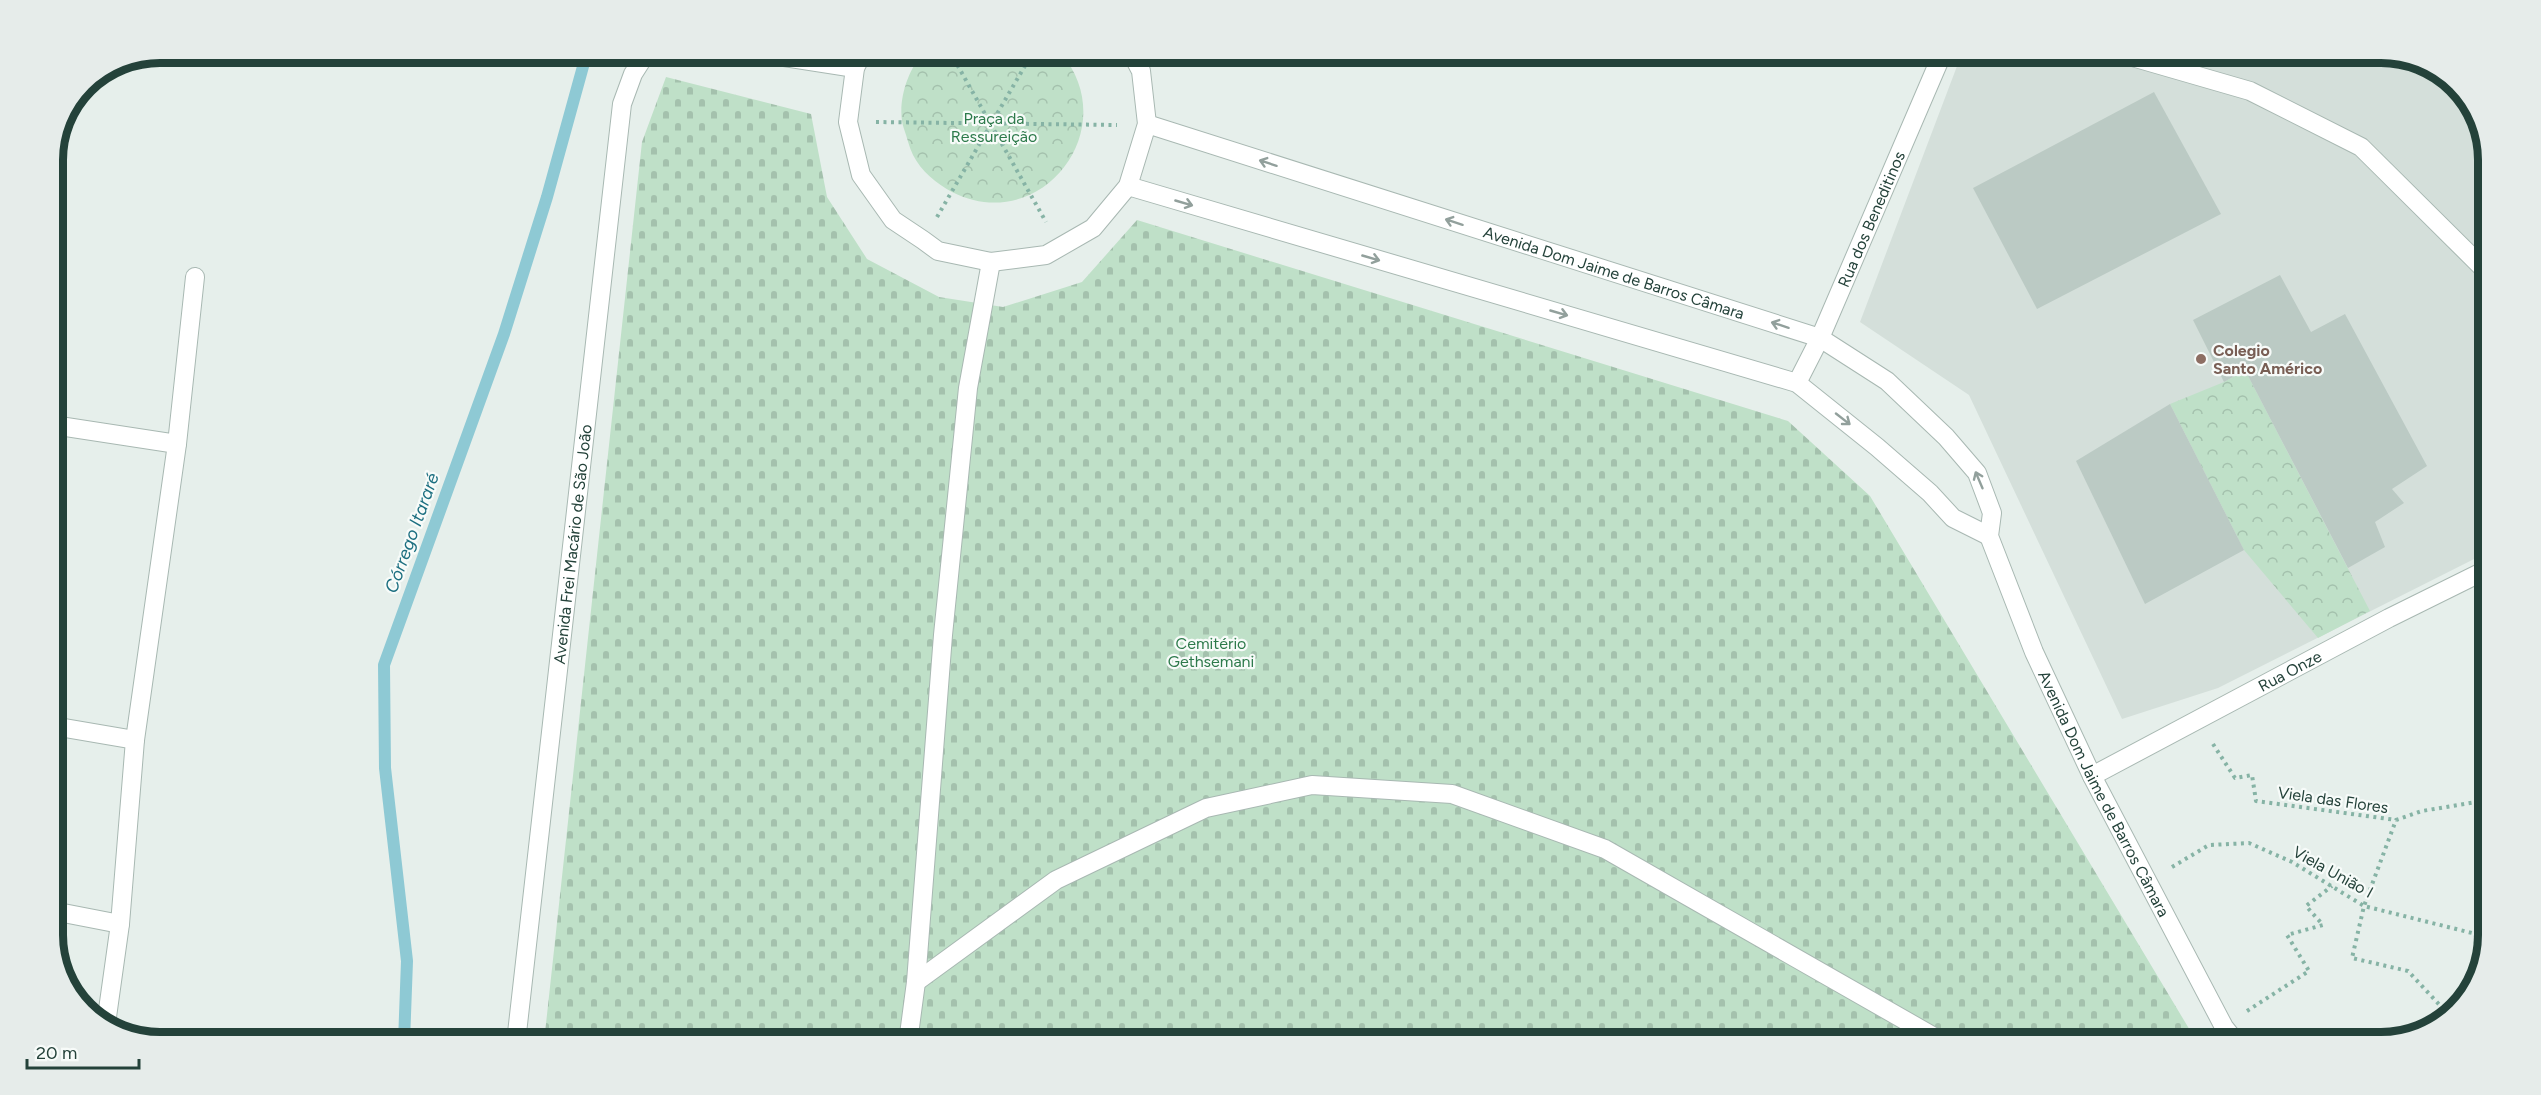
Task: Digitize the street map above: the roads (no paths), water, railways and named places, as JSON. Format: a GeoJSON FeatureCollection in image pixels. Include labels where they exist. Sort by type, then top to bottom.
{"type":"FeatureCollection","features":[{"type":"Feature","properties":{"kind":"street","name":"Avenida Frei Macário de São João"},"geometry":{"type":"LineString","coordinates":[[517,1032],[622,104],[639,63]]}},
{"type":"Feature","properties":{"kind":"street"},"geometry":{"type":"LineString","coordinates":[[858,63],[848,122],[861,175],[893,220],[938,250],[991,262],[1046,255],[1093,228],[1128,186],[1147,124],[1141,71],[1137,63]]}},
{"type":"Feature","properties":{"kind":"street","name":"Rua dos Beneditinos"},"geometry":{"type":"LineString","coordinates":[[1797,383],[1820,338],[1938,63]]}},
{"type":"Feature","properties":{"kind":"street"},"geometry":{"type":"LineString","coordinates":[[2153,63],[2250,91],[2361,147],[2478,263]]}},
{"type":"Feature","properties":{"kind":"street","name":"Avenida Dom Jaime de Barros Câmara"},"geometry":{"type":"LineString","coordinates":[[1147,124],[1820,338],[1887,381],[1946,438],[1977,473],[1992,513],[1989,536],[2034,652],[2092,776],[2228,1032]]}},
{"type":"Feature","properties":{"kind":"street"},"geometry":{"type":"LineString","coordinates":[[1128,186],[1797,383],[1878,447],[1930,493],[1953,518],[1989,536]]}},
{"type":"Feature","properties":{"kind":"street"},"geometry":{"type":"LineString","coordinates":[[909,1032],[916,982],[942,647],[968,388],[991,262]]}},
{"type":"Feature","properties":{"kind":"street"},"geometry":{"type":"LineString","coordinates":[[107,1016],[120,924],[135,740],[177,444],[195,277]]}},
{"type":"Feature","properties":{"kind":"street"},"geometry":{"type":"LineString","coordinates":[[63,427],[177,444]]}},
{"type":"Feature","properties":{"kind":"street","name":"Rua Onze"},"geometry":{"type":"LineString","coordinates":[[2092,776],[2478,573]]}},
{"type":"Feature","properties":{"kind":"street"},"geometry":{"type":"LineString","coordinates":[[63,728],[135,740]]}},
{"type":"Feature","properties":{"kind":"street"},"geometry":{"type":"LineString","coordinates":[[916,982],[1056,880],[1206,808],[1312,785],[1452,794],[1605,849],[1925,1032]]}},
{"type":"Feature","properties":{"kind":"street"},"geometry":{"type":"LineString","coordinates":[[63,913],[120,924]]}},
{"type":"Feature","properties":{"kind":"waterway","name":"Córrego Itararé"},"geometry":{"type":"LineString","coordinates":[[404,1032],[407,961],[385,768],[384,665],[504,334],[547,197],[584,63]]}},
{"type":"Feature","properties":{"kind":"place","name":"Colegio Santo Américo"},"geometry":{"type":"Point","coordinates":[2201,359]}},
{"type":"Feature","properties":{"kind":"park label","name":"Praça da Ressureição"},"geometry":{"type":"Point","coordinates":[994,127]}},
{"type":"Feature","properties":{"kind":"park label","name":"Cemitério Gethsemani"},"geometry":{"type":"Point","coordinates":[1211,652]}}]}
